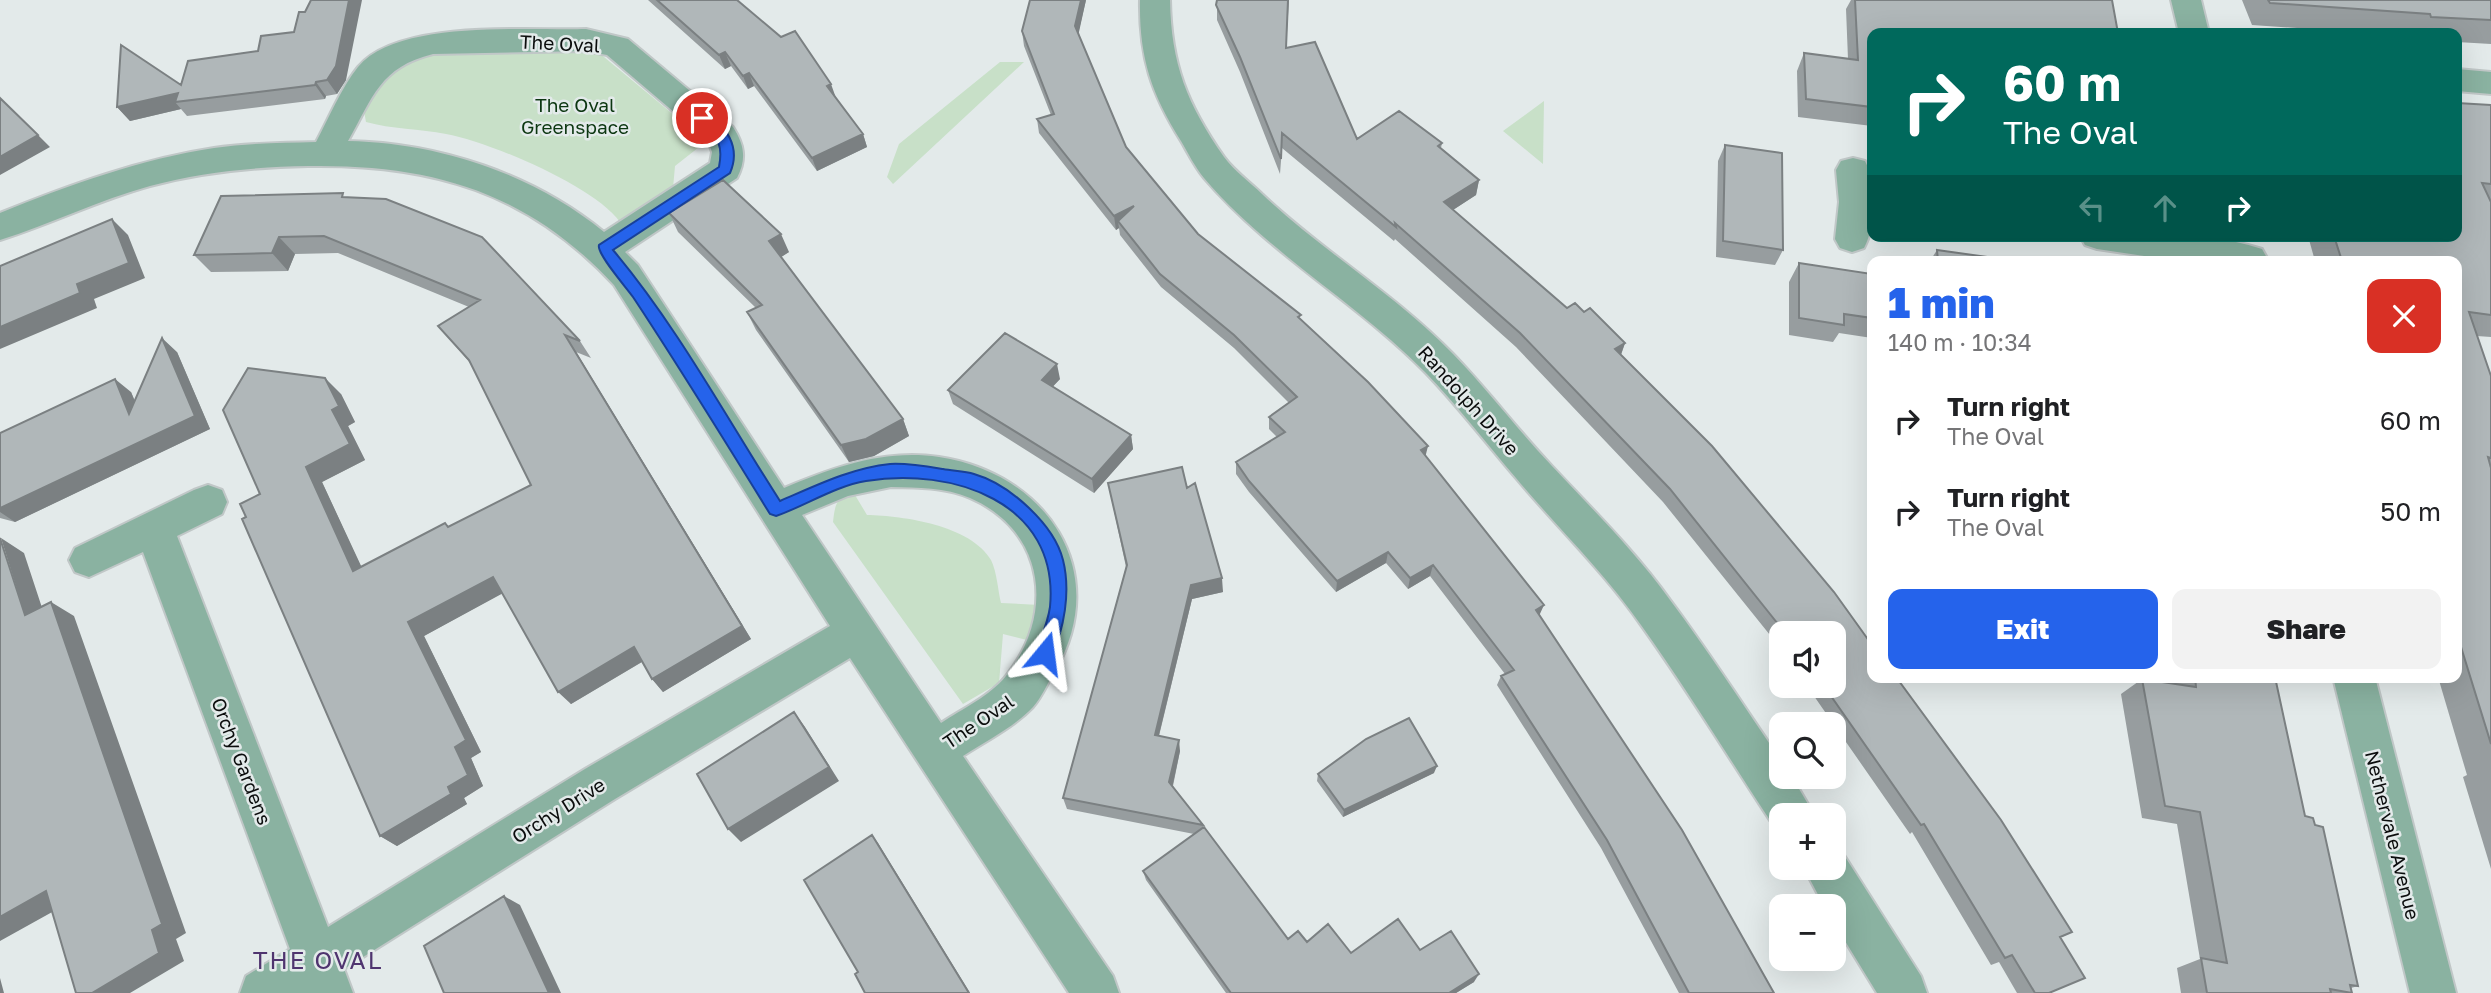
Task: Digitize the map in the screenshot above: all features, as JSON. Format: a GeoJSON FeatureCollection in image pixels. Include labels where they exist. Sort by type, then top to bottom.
{"type":"FeatureCollection","features":[{"type":"Feature","properties":{"kind":"street","name":"Randolph Drive"},"geometry":{"type":"LineString","coordinates":[[1154,0],[1155,36],[1164,78],[1181,115],[1214,168],[1274,226],[1328,271],[1392,318],[1440,364],[1588,530],[1655,611],[1784,803]]}},
{"type":"Feature","properties":{"kind":"street"},"geometry":{"type":"LineString","coordinates":[[2186,0],[2193,28]]}},
{"type":"Feature","properties":{"kind":"street","name":"The Oval"},"geometry":{"type":"LineString","coordinates":[[325,154],[370,74],[398,52],[433,43],[478,41],[586,40],[617,47],[722,135],[728,152],[725,169],[604,249]]}},
{"type":"Feature","properties":{"kind":"street"},"geometry":{"type":"LineString","coordinates":[[2462,80],[2491,83]]}},
{"type":"Feature","properties":{"kind":"street","name":"The Oval"},"geometry":{"type":"LineString","coordinates":[[0,227],[72,198],[203,162],[263,155],[325,154],[368,154],[445,165],[511,190],[563,219],[604,249],[626,275],[856,632],[1096,993]]}},
{"type":"Feature","properties":{"kind":"street"},"geometry":{"type":"LineString","coordinates":[[1852,239],[1860,192]]}},
{"type":"Feature","properties":{"kind":"street"},"geometry":{"type":"LineString","coordinates":[[2154,242],[2249,252]]}},
{"type":"Feature","properties":{"kind":"street","name":"The Oval"},"geometry":{"type":"LineString","coordinates":[[776,509],[860,475],[917,471],[973,481],[996,491],[1016,505],[1038,528],[1055,559],[1058,607],[1045,653],[1019,692],[934,751]]}},
{"type":"Feature","properties":{"kind":"street"},"geometry":{"type":"LineString","coordinates":[[89,560],[208,502]]}},
{"type":"Feature","properties":{"kind":"street","name":"Orchy Gardens"},"geometry":{"type":"LineString","coordinates":[[154,528],[324,976]]}},
{"type":"Feature","properties":{"kind":"street","name":"Orchy Drive"},"geometry":{"type":"LineString","coordinates":[[263,993],[324,976],[600,784],[856,632]]}},
{"type":"Feature","properties":{"kind":"street","name":"Nethervale Avenue"},"geometry":{"type":"LineString","coordinates":[[2356,683],[2433,993]]}},
{"type":"Feature","properties":{"kind":"street"},"geometry":{"type":"LineString","coordinates":[[1833,880],[1903,993]]}},
{"type":"Feature","properties":{"kind":"green space","name":"The Oval Greenspace"},"geometry":{"type":"Polygon","coordinates":[[[571,48],[598,52],[692,130],[708,140],[675,166],[673,188],[620,222],[588,194],[514,156],[446,134],[366,122],[364,111],[387,71],[424,53],[571,48]]]}},
{"type":"Feature","properties":{"kind":"green space"},"geometry":{"type":"Polygon","coordinates":[[[1000,62],[1024,62],[893,184],[887,177],[899,144],[1000,62]]]}},
{"type":"Feature","properties":{"kind":"green space"},"geometry":{"type":"Polygon","coordinates":[[[1544,101],[1543,164],[1503,131],[1544,101]]]}},
{"type":"Feature","properties":{"kind":"green space"},"geometry":{"type":"Polygon","coordinates":[[[852,490],[867,515],[917,520],[968,538],[991,560],[1001,603],[1040,605],[1031,641],[1003,634],[999,683],[963,704],[833,522],[837,503],[852,490]]]}},
{"type":"Feature","properties":{"kind":"building"},"geometry":{"type":"Polygon","coordinates":[[[311,0],[349,0],[336,66],[327,80],[316,82],[315,85],[175,102],[178,93],[117,107],[121,45],[181,85],[188,61],[258,51],[261,36],[294,32],[299,12],[305,12],[311,0]]]}},
{"type":"Feature","properties":{"kind":"building"},"geometry":{"type":"Polygon","coordinates":[[[657,0],[737,0],[781,37],[795,31],[831,84],[827,86],[863,134],[812,158],[749,73],[743,76],[725,52],[719,55],[657,0]]]}},
{"type":"Feature","properties":{"kind":"building"},"geometry":{"type":"Polygon","coordinates":[[[1030,0],[1081,0],[1075,26],[1126,147],[1198,234],[1301,315],[1298,317],[1368,382],[1428,446],[1421,450],[1544,605],[1536,610],[1682,830],[1774,993],[1689,993],[1607,840],[1501,676],[1514,670],[1433,565],[1410,578],[1388,552],[1337,581],[1249,481],[1236,462],[1285,432],[1269,417],[1297,397],[1234,335],[1160,274],[1118,221],[1134,206],[1114,216],[1037,119],[1054,114],[1022,31],[1030,0]]]}},
{"type":"Feature","properties":{"kind":"building"},"geometry":{"type":"Polygon","coordinates":[[[1217,0],[1288,0],[1286,48],[1315,42],[1357,139],[1399,111],[1442,143],[1438,146],[1479,180],[1444,202],[1567,308],[1575,303],[1584,312],[1590,308],[1625,343],[1615,349],[1712,446],[1834,592],[1867,638],[1867,683],[1900,683],[2001,820],[2072,932],[2060,937],[2085,978],[2049,993],[2035,993],[2012,955],[2005,958],[1924,824],[1921,825],[1846,718],[1846,712],[1842,712],[1832,698],[1846,698],[1846,621],[1776,621],[1670,489],[1520,333],[1395,223],[1396,227],[1282,133],[1281,159],[1216,5],[1217,0]]]}},
{"type":"Feature","properties":{"kind":"building"},"geometry":{"type":"Polygon","coordinates":[[[1855,0],[2112,0],[2117,28],[1867,28],[1867,106],[1806,99],[1804,53],[1858,60],[1855,0]]]}},
{"type":"Feature","properties":{"kind":"building"},"geometry":{"type":"Polygon","coordinates":[[[2268,0],[2491,0],[2491,20],[2270,3],[2268,0]]]}},
{"type":"Feature","properties":{"kind":"building"},"geometry":{"type":"Polygon","coordinates":[[[0,98],[38,135],[0,157],[0,98]]]}},
{"type":"Feature","properties":{"kind":"building"},"geometry":{"type":"Polygon","coordinates":[[[2462,103],[2491,105],[2491,184],[2482,183],[2491,202],[2491,315],[2469,312],[2491,376],[2491,458],[2488,457],[2491,468],[2491,744],[2462,650],[2462,256],[2340,256],[2336,242],[2462,242],[2462,103]]]}},
{"type":"Feature","properties":{"kind":"building"},"geometry":{"type":"Polygon","coordinates":[[[1725,145],[1782,153],[1783,250],[1723,241],[1725,145]]]}},
{"type":"Feature","properties":{"kind":"building"},"geometry":{"type":"Polygon","coordinates":[[[723,180],[781,234],[769,241],[903,419],[866,439],[841,445],[747,312],[762,305],[669,213],[723,180]]]}},
{"type":"Feature","properties":{"kind":"building"},"geometry":{"type":"Polygon","coordinates":[[[343,193],[342,197],[386,199],[482,237],[580,341],[565,335],[742,626],[652,679],[634,647],[558,692],[493,577],[408,622],[466,740],[455,747],[468,775],[448,787],[451,794],[380,836],[242,519],[246,517],[240,504],[260,494],[223,410],[248,368],[325,378],[339,406],[332,410],[350,444],[306,467],[353,571],[445,523],[448,527],[531,485],[469,360],[438,326],[480,300],[324,236],[279,237],[272,253],[194,255],[221,196],[343,193]]]}},
{"type":"Feature","properties":{"kind":"building"},"geometry":{"type":"Polygon","coordinates":[[[112,219],[129,263],[77,284],[80,293],[0,327],[0,266],[112,219]]]}},
{"type":"Feature","properties":{"kind":"building"},"geometry":{"type":"Polygon","coordinates":[[[1937,250],[1980,256],[1938,256],[1937,250]]]}},
{"type":"Feature","properties":{"kind":"building"},"geometry":{"type":"Polygon","coordinates":[[[1799,263],[1867,273],[1867,317],[1844,314],[1844,325],[1799,318],[1799,263]]]}},
{"type":"Feature","properties":{"kind":"building"},"geometry":{"type":"Polygon","coordinates":[[[1005,333],[1057,364],[1042,380],[1131,435],[1092,479],[948,390],[1005,333]]]}},
{"type":"Feature","properties":{"kind":"building"},"geometry":{"type":"Polygon","coordinates":[[[162,338],[195,416],[0,508],[0,433],[115,379],[129,414],[162,338]]]}},
{"type":"Feature","properties":{"kind":"building"},"geometry":{"type":"Polygon","coordinates":[[[1182,467],[1187,488],[1195,483],[1222,578],[1191,585],[1155,735],[1179,740],[1169,782],[1203,825],[1063,798],[1127,565],[1108,483],[1182,467]]]}},
{"type":"Feature","properties":{"kind":"building"},"geometry":{"type":"Polygon","coordinates":[[[0,538],[25,615],[51,602],[162,924],[152,930],[159,953],[92,993],[76,993],[46,891],[0,917],[0,538]]]}},
{"type":"Feature","properties":{"kind":"building"},"geometry":{"type":"Polygon","coordinates":[[[2143,683],[2196,687],[2196,683],[2276,683],[2305,816],[2313,818],[2315,825],[2323,827],[2358,986],[2350,985],[2352,993],[2330,989],[2331,993],[2207,993],[2201,958],[2227,963],[2200,812],[2165,806],[2143,683]]]}},
{"type":"Feature","properties":{"kind":"building"},"geometry":{"type":"Polygon","coordinates":[[[794,712],[829,767],[728,829],[697,774],[794,712]]]}},
{"type":"Feature","properties":{"kind":"building"},"geometry":{"type":"Polygon","coordinates":[[[1409,718],[1437,766],[1344,810],[1318,774],[1366,739],[1409,718]]]}},
{"type":"Feature","properties":{"kind":"building"},"geometry":{"type":"Polygon","coordinates":[[[1204,827],[1288,939],[1298,931],[1307,942],[1328,924],[1351,953],[1398,919],[1420,950],[1451,931],[1479,974],[1449,993],[1231,993],[1143,871],[1204,827]]]}},
{"type":"Feature","properties":{"kind":"building"},"geometry":{"type":"Polygon","coordinates":[[[872,835],[969,993],[865,993],[855,974],[858,972],[804,880],[872,835]]]}},
{"type":"Feature","properties":{"kind":"building"},"geometry":{"type":"Polygon","coordinates":[[[504,896],[549,993],[444,993],[424,946],[504,896]]]}},
{"type":"Feature","properties":{"kind":"district","name":"THE OVAL"},"geometry":{"type":"Point","coordinates":[318,959]}},
{"type":"Feature","properties":{"kind":"route"},"geometry":{"type":"LineString","coordinates":[[702,118],[722,135],[728,152],[725,169],[701,188],[604,249],[626,275],[680,356],[776,509],[860,475],[891,471],[917,471],[973,481],[996,491],[1016,505],[1038,528],[1055,559],[1058,607],[1045,653]]}}]}
